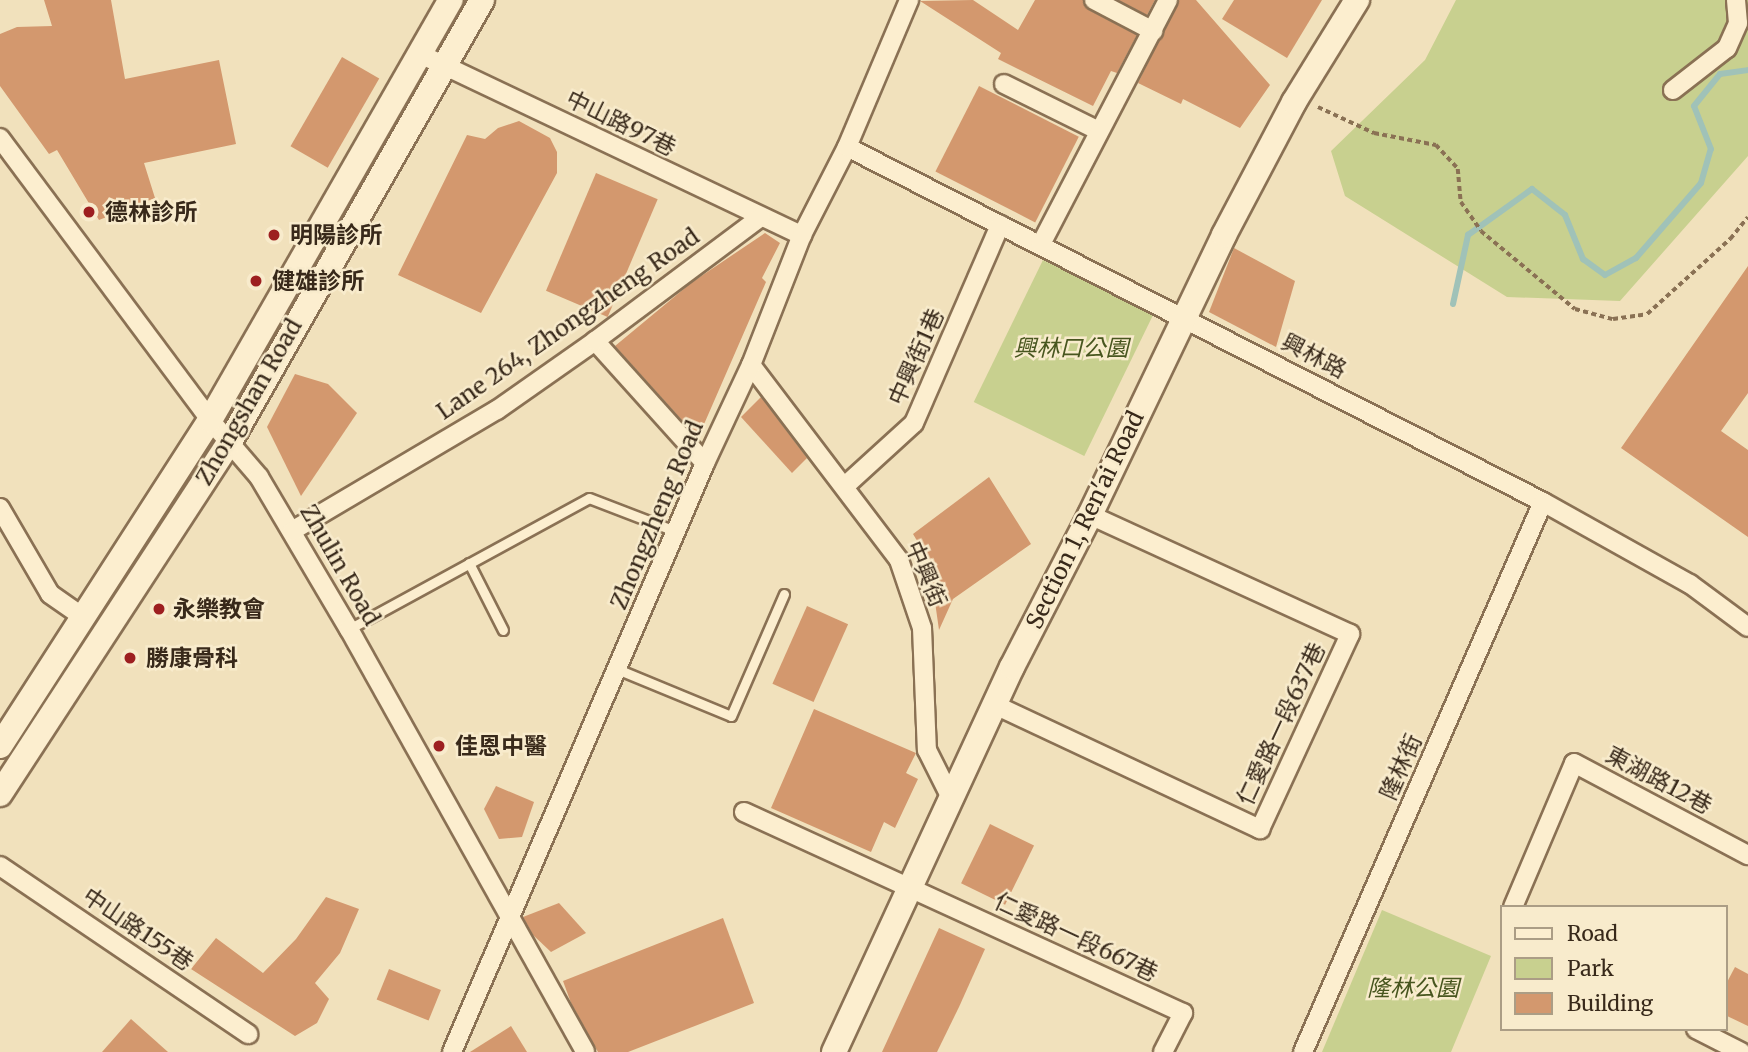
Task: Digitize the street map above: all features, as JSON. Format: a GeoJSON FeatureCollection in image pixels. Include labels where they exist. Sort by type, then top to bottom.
{"type":"FeatureCollection","features":[{"type":"Feature","properties":{"kind":"main road","name":"Zhongshan Road"},"geometry":{"type":"LineString","coordinates":[[0,746],[210,420],[451,0]]}},
{"type":"Feature","properties":{"kind":"main road","name":"Zhongshan Road"},"geometry":{"type":"LineString","coordinates":[[0,794],[229,443],[482,0]]}},
{"type":"Feature","properties":{"kind":"main road","name":"Section 1, Ren'ai Road"},"geometry":{"type":"LineString","coordinates":[[834,1052],[995,705],[1090,515],[1184,316],[1297,97],[1357,0]]}},
{"type":"Feature","properties":{"kind":"street","name":"Zhongzheng Road"},"geometry":{"type":"LineString","coordinates":[[452,1052],[675,531],[751,365],[802,235],[847,147],[909,0]]}},
{"type":"Feature","properties":{"kind":"street"},"geometry":{"type":"LineString","coordinates":[[1094,0],[1153,31]]}},
{"type":"Feature","properties":{"kind":"street"},"geometry":{"type":"LineString","coordinates":[[1041,244],[1168,0]]}},
{"type":"Feature","properties":{"kind":"street"},"geometry":{"type":"LineString","coordinates":[[1673,90],[1727,48],[1738,23],[1736,0]]}},
{"type":"Feature","properties":{"kind":"street","name":"中山路97巷"},"geometry":{"type":"LineString","coordinates":[[420,54],[802,235]]}},
{"type":"Feature","properties":{"kind":"street"},"geometry":{"type":"LineString","coordinates":[[1004,84],[1099,131]]}},
{"type":"Feature","properties":{"kind":"street","name":"Zhulin Road"},"geometry":{"type":"LineString","coordinates":[[0,138],[210,420],[259,477],[349,629],[585,1052]]}},
{"type":"Feature","properties":{"kind":"street","name":"興林路"},"geometry":{"type":"LineString","coordinates":[[847,147],[1184,316],[1544,502],[1690,584],[1748,627]]}},
{"type":"Feature","properties":{"kind":"street","name":"Lane 264, Zhongzheng Road"},"geometry":{"type":"LineString","coordinates":[[292,531],[497,410],[596,341],[761,217]]}},
{"type":"Feature","properties":{"kind":"street","name":"中興街1巷"},"geometry":{"type":"LineString","coordinates":[[845,486],[914,423],[1000,225]]}},
{"type":"Feature","properties":{"kind":"street"},"geometry":{"type":"LineString","coordinates":[[596,341],[705,463]]}},
{"type":"Feature","properties":{"kind":"street","name":"中興街"},"geometry":{"type":"LineString","coordinates":[[751,365],[899,560],[922,628],[927,750],[952,800]]}},
{"type":"Feature","properties":{"kind":"street","name":"隆林街"},"geometry":{"type":"LineString","coordinates":[[1303,1052],[1544,502]]}},
{"type":"Feature","properties":{"kind":"street"},"geometry":{"type":"LineString","coordinates":[[0,509],[50,594],[83,617]]}},
{"type":"Feature","properties":{"kind":"street","name":"仁愛路一段637巷"},"geometry":{"type":"LineString","coordinates":[[995,705],[1260,829],[1350,634],[1090,515]]}},
{"type":"Feature","properties":{"kind":"street","name":"東湖路12巷"},"geometry":{"type":"LineString","coordinates":[[1514,905],[1574,762],[1748,855]]}},
{"type":"Feature","properties":{"kind":"street"},"geometry":{"type":"LineString","coordinates":[[744,812],[910,887]]}},
{"type":"Feature","properties":{"kind":"street","name":"中山路155巷"},"geometry":{"type":"LineString","coordinates":[[0,866],[248,1034]]}},
{"type":"Feature","properties":{"kind":"street","name":"仁愛路一段667巷"},"geometry":{"type":"LineString","coordinates":[[910,887],[1183,1013],[1163,1052]]}},
{"type":"Feature","properties":{"kind":"street"},"geometry":{"type":"LineString","coordinates":[[1700,1031],[1741,1052]]}},
{"type":"Feature","properties":{"kind":"lane"},"geometry":{"type":"LineString","coordinates":[[349,629],[589,498],[675,531]]}},
{"type":"Feature","properties":{"kind":"lane"},"geometry":{"type":"LineString","coordinates":[[469,563],[503,630]]}},
{"type":"Feature","properties":{"kind":"lane"},"geometry":{"type":"LineString","coordinates":[[617,669],[731,716],[783,594]]}},
{"type":"Feature","properties":{"kind":"path"},"geometry":{"type":"LineString","coordinates":[[1297,97],[1374,133],[1436,145],[1458,169],[1461,202],[1481,231],[1575,309],[1613,319],[1647,314],[1730,239],[1748,217]]}},
{"type":"Feature","properties":{"kind":"green space"},"geometry":{"type":"Polygon","coordinates":[[[1456,0],[1748,0],[1748,156],[1620,301],[1507,297],[1345,196],[1331,151],[1425,60],[1456,0]]]}},
{"type":"Feature","properties":{"kind":"green space","name":"興林口公園"},"geometry":{"type":"Polygon","coordinates":[[[1043,260],[1154,314],[1084,456],[974,402],[1043,260]]]}},
{"type":"Feature","properties":{"kind":"green space","name":"隆林公園"},"geometry":{"type":"Polygon","coordinates":[[[1382,910],[1491,956],[1451,1052],[1322,1052],[1382,910]]]}},
{"type":"Feature","properties":{"kind":"building"},"geometry":{"type":"Polygon","coordinates":[[[44,0],[111,0],[125,79],[219,60],[236,144],[144,163],[155,198],[99,220],[57,150],[49,154],[0,86],[0,34],[17,27],[52,26],[44,0]]]}},
{"type":"Feature","properties":{"kind":"building"},"geometry":{"type":"Polygon","coordinates":[[[973,0],[1018,30],[1035,0],[1083,0],[1089,10],[1137,35],[1117,73],[1111,71],[1093,106],[998,59],[1001,53],[920,1],[973,0]]]}},
{"type":"Feature","properties":{"kind":"building"},"geometry":{"type":"Polygon","coordinates":[[[1118,0],[1155,0],[1147,15],[1118,0]]]}},
{"type":"Feature","properties":{"kind":"building"},"geometry":{"type":"Polygon","coordinates":[[[1179,0],[1196,0],[1270,85],[1240,128],[1183,99],[1181,104],[1138,83],[1179,0]]]}},
{"type":"Feature","properties":{"kind":"building"},"geometry":{"type":"Polygon","coordinates":[[[1234,0],[1322,0],[1287,58],[1222,19],[1234,0]]]}},
{"type":"Feature","properties":{"kind":"building"},"geometry":{"type":"Polygon","coordinates":[[[342,57],[379,78],[328,168],[290,146],[342,57]]]}},
{"type":"Feature","properties":{"kind":"building"},"geometry":{"type":"Polygon","coordinates":[[[979,86],[1079,137],[1035,222],[935,172],[979,86]]]}},
{"type":"Feature","properties":{"kind":"building"},"geometry":{"type":"Polygon","coordinates":[[[519,121],[550,138],[557,152],[557,173],[481,313],[398,275],[467,135],[485,139],[498,128],[519,121]]]}},
{"type":"Feature","properties":{"kind":"building"},"geometry":{"type":"Polygon","coordinates":[[[596,173],[658,199],[608,317],[546,291],[596,173]]]}},
{"type":"Feature","properties":{"kind":"building"},"geometry":{"type":"Polygon","coordinates":[[[765,233],[780,243],[762,278],[766,282],[698,438],[615,346],[691,283],[765,233]]]}},
{"type":"Feature","properties":{"kind":"building"},"geometry":{"type":"Polygon","coordinates":[[[1234,248],[1295,281],[1276,347],[1209,312],[1234,248]]]}},
{"type":"Feature","properties":{"kind":"building"},"geometry":{"type":"Polygon","coordinates":[[[1748,266],[1748,393],[1721,431],[1748,450],[1748,537],[1621,448],[1748,266]]]}},
{"type":"Feature","properties":{"kind":"building"},"geometry":{"type":"Polygon","coordinates":[[[295,374],[328,384],[357,413],[301,496],[267,427],[295,374]]]}},
{"type":"Feature","properties":{"kind":"building"},"geometry":{"type":"Polygon","coordinates":[[[761,397],[807,458],[792,473],[741,417],[761,397]]]}},
{"type":"Feature","properties":{"kind":"building"},"geometry":{"type":"Polygon","coordinates":[[[989,477],[1031,544],[953,599],[939,630],[932,581],[938,576],[913,534],[989,477]]]}},
{"type":"Feature","properties":{"kind":"building"},"geometry":{"type":"Polygon","coordinates":[[[807,606],[848,624],[814,702],[772,684],[807,606]]]}},
{"type":"Feature","properties":{"kind":"building"},"geometry":{"type":"Polygon","coordinates":[[[814,709],[916,753],[906,773],[918,779],[895,828],[884,822],[871,852],[771,808],[814,709]]]}},
{"type":"Feature","properties":{"kind":"building"},"geometry":{"type":"Polygon","coordinates":[[[496,786],[534,802],[522,837],[499,839],[484,809],[496,786]]]}},
{"type":"Feature","properties":{"kind":"building"},"geometry":{"type":"Polygon","coordinates":[[[990,824],[1034,845],[1005,905],[961,883],[990,824]]]}},
{"type":"Feature","properties":{"kind":"building"},"geometry":{"type":"Polygon","coordinates":[[[326,897],[359,909],[340,953],[315,983],[329,999],[317,1023],[295,1036],[191,969],[216,938],[263,973],[296,939],[326,897]]]}},
{"type":"Feature","properties":{"kind":"building"},"geometry":{"type":"Polygon","coordinates":[[[559,903],[586,933],[551,952],[533,935],[523,917],[559,903]]]}},
{"type":"Feature","properties":{"kind":"building"},"geometry":{"type":"Polygon","coordinates":[[[723,918],[754,1003],[628,1052],[598,1052],[571,1003],[563,981],[723,918]]]}},
{"type":"Feature","properties":{"kind":"building"},"geometry":{"type":"Polygon","coordinates":[[[939,928],[985,949],[959,1007],[937,1052],[882,1052],[939,928]]]}},
{"type":"Feature","properties":{"kind":"building"},"geometry":{"type":"Polygon","coordinates":[[[1735,967],[1748,974],[1748,1026],[1727,1016],[1727,982],[1735,967]]]}},
{"type":"Feature","properties":{"kind":"building"},"geometry":{"type":"Polygon","coordinates":[[[389,969],[441,990],[429,1021],[377,1000],[389,969]]]}},
{"type":"Feature","properties":{"kind":"building"},"geometry":{"type":"Polygon","coordinates":[[[131,1019],[168,1052],[102,1052],[131,1019]]]}},
{"type":"Feature","properties":{"kind":"building"},"geometry":{"type":"Polygon","coordinates":[[[511,1026],[527,1052],[470,1052],[511,1026]]]}},
{"type":"Feature","properties":{"kind":"waterway"},"geometry":{"type":"LineString","coordinates":[[1453,304],[1468,235],[1532,189],[1565,215],[1583,259],[1605,275],[1636,258],[1701,183],[1711,149],[1694,106],[1720,74],[1748,70]]}},
{"type":"Feature","properties":{"kind":"place","name":"德林診所"},"geometry":{"type":"Point","coordinates":[89,212]}},
{"type":"Feature","properties":{"kind":"place","name":"明陽診所"},"geometry":{"type":"Point","coordinates":[274,235]}},
{"type":"Feature","properties":{"kind":"place","name":"健雄診所"},"geometry":{"type":"Point","coordinates":[256,281]}},
{"type":"Feature","properties":{"kind":"place","name":"永樂教會"},"geometry":{"type":"Point","coordinates":[159,609]}},
{"type":"Feature","properties":{"kind":"place","name":"勝康骨科"},"geometry":{"type":"Point","coordinates":[130,658]}},
{"type":"Feature","properties":{"kind":"place","name":"佳恩中醫"},"geometry":{"type":"Point","coordinates":[439,746]}}]}
